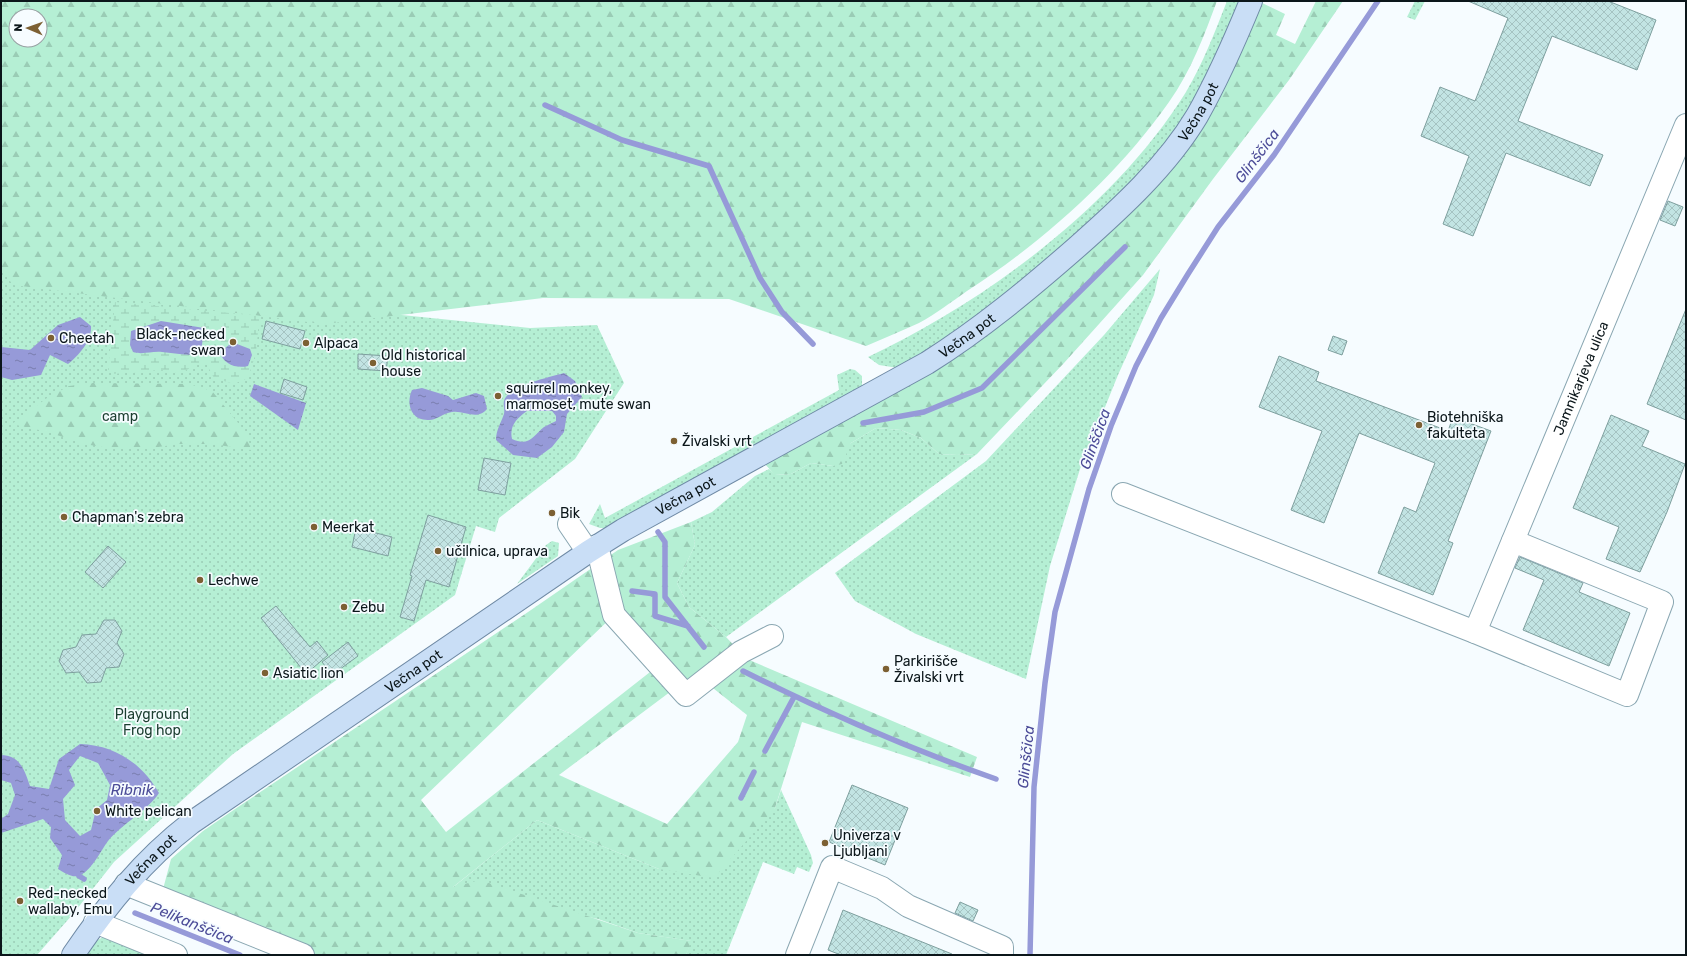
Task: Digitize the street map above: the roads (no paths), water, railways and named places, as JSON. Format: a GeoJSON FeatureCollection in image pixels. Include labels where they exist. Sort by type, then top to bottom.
{"type":"FeatureCollection","features":[{"type":"Feature","properties":{"kind":"main road","name":"Večna pot"},"geometry":{"type":"LineString","coordinates":[[73,955],[96,922],[126,884],[160,849],[191,823],[592,549],[927,363],[965,339],[1003,310],[1097,229],[1137,191],[1170,153],[1197,116],[1220,72],[1251,1]]}},
{"type":"Feature","properties":{"kind":"street","name":"Jamnikarjeva ulica"},"geometry":{"type":"LineString","coordinates":[[1475,632],[1686,125]]}},
{"type":"Feature","properties":{"kind":"street"},"geometry":{"type":"LineString","coordinates":[[1123,494],[1475,632],[1627,695],[1662,602],[1513,541]]}},
{"type":"Feature","properties":{"kind":"street"},"geometry":{"type":"LineString","coordinates":[[569,524],[592,549],[614,615],[686,695],[741,652],[772,636]]}},
{"type":"Feature","properties":{"kind":"street"},"geometry":{"type":"LineString","coordinates":[[797,955],[832,867],[882,888],[908,906],[1002,947],[1002,955]]}},
{"type":"Feature","properties":{"kind":"street"},"geometry":{"type":"LineString","coordinates":[[126,884],[267,948],[303,955]]}},
{"type":"Feature","properties":{"kind":"street"},"geometry":{"type":"LineString","coordinates":[[96,922],[176,955]]}},
{"type":"Feature","properties":{"kind":"water"},"geometry":{"type":"Polygon","coordinates":[[[80,317],[91,326],[91,332],[84,347],[68,364],[50,355],[41,375],[12,380],[1,377],[1,347],[30,350],[58,325],[80,317]]]}},
{"type":"Feature","properties":{"kind":"water"},"geometry":{"type":"Polygon","coordinates":[[[161,321],[204,328],[202,345],[197,354],[188,355],[162,352],[133,352],[130,345],[131,331],[161,321]]]}},
{"type":"Feature","properties":{"kind":"water"},"geometry":{"type":"Polygon","coordinates":[[[237,344],[250,349],[252,355],[248,366],[239,367],[231,365],[224,360],[220,352],[229,345],[237,344]]]}},
{"type":"Feature","properties":{"kind":"water"},"geometry":{"type":"Polygon","coordinates":[[[564,373],[575,381],[582,397],[567,414],[564,432],[552,447],[537,458],[513,455],[496,440],[504,414],[504,401],[507,396],[513,391],[530,383],[564,373]],[[527,411],[520,416],[513,426],[511,434],[512,439],[523,442],[534,437],[544,427],[556,421],[556,416],[552,411],[527,411]]]}},
{"type":"Feature","properties":{"kind":"water"},"geometry":{"type":"Polygon","coordinates":[[[254,384],[306,403],[298,430],[250,396],[254,384]]]}},
{"type":"Feature","properties":{"kind":"water"},"geometry":{"type":"Polygon","coordinates":[[[422,388],[448,396],[453,400],[476,393],[484,396],[487,409],[475,415],[452,412],[432,420],[423,420],[417,418],[411,410],[409,400],[412,390],[422,388]]]}},
{"type":"Feature","properties":{"kind":"water","name":"Ribnik"},"geometry":{"type":"Polygon","coordinates":[[[80,744],[104,748],[126,758],[135,765],[152,782],[159,793],[108,841],[96,860],[85,872],[78,876],[69,875],[58,869],[62,855],[50,838],[51,827],[43,819],[1,833],[1,819],[8,814],[15,795],[11,783],[1,780],[1,755],[13,758],[21,765],[30,786],[49,789],[59,759],[80,744]],[[80,756],[69,770],[75,785],[63,799],[65,820],[80,836],[91,830],[96,809],[107,800],[110,785],[98,763],[80,756]]]}},
{"type":"Feature","properties":{"kind":"waterway","name":"Glinščica"},"geometry":{"type":"LineString","coordinates":[[1030,955],[1034,787],[1045,683],[1055,612],[1089,489],[1111,426],[1136,366],[1161,318],[1188,274],[1218,227],[1274,155],[1378,1]]}},
{"type":"Feature","properties":{"kind":"waterway"},"geometry":{"type":"LineString","coordinates":[[545,105],[622,140],[709,166],[760,278],[782,312],[813,344]]}},
{"type":"Feature","properties":{"kind":"waterway"},"geometry":{"type":"LineString","coordinates":[[863,423],[924,412],[982,388],[1125,247]]}},
{"type":"Feature","properties":{"kind":"waterway"},"geometry":{"type":"LineString","coordinates":[[658,532],[665,542],[665,597],[704,647]]}},
{"type":"Feature","properties":{"kind":"waterway"},"geometry":{"type":"LineString","coordinates":[[632,591],[655,594],[655,616],[688,626]]}},
{"type":"Feature","properties":{"kind":"waterway"},"geometry":{"type":"LineString","coordinates":[[743,671],[868,729],[996,779]]}},
{"type":"Feature","properties":{"kind":"waterway"},"geometry":{"type":"LineString","coordinates":[[765,751],[794,697]]}},
{"type":"Feature","properties":{"kind":"waterway"},"geometry":{"type":"LineString","coordinates":[[741,798],[754,772]]}},
{"type":"Feature","properties":{"kind":"waterway","name":"Pelikanščica"},"geometry":{"type":"LineString","coordinates":[[79,876],[84,879]]}},
{"type":"Feature","properties":{"kind":"waterway","name":"Pelikanščica"},"geometry":{"type":"LineString","coordinates":[[135,913],[240,955]]}},
{"type":"Feature","properties":{"kind":"place","name":"Cheetah"},"geometry":{"type":"Point","coordinates":[51,338]}},
{"type":"Feature","properties":{"kind":"place","name":"Black-necked swan"},"geometry":{"type":"Point","coordinates":[233,342]}},
{"type":"Feature","properties":{"kind":"place","name":"Alpaca"},"geometry":{"type":"Point","coordinates":[306,343]}},
{"type":"Feature","properties":{"kind":"place","name":"Old historical house"},"geometry":{"type":"Point","coordinates":[373,363]}},
{"type":"Feature","properties":{"kind":"place","name":"squirrel monkey, marmoset, mute swan"},"geometry":{"type":"Point","coordinates":[498,396]}},
{"type":"Feature","properties":{"kind":"place","name":"Biotehniška fakulteta"},"geometry":{"type":"Point","coordinates":[1419,425]}},
{"type":"Feature","properties":{"kind":"place","name":"Živalski vrt"},"geometry":{"type":"Point","coordinates":[674,441]}},
{"type":"Feature","properties":{"kind":"place","name":"Bik"},"geometry":{"type":"Point","coordinates":[552,513]}},
{"type":"Feature","properties":{"kind":"place","name":"Chapman's zebra"},"geometry":{"type":"Point","coordinates":[64,517]}},
{"type":"Feature","properties":{"kind":"place","name":"Meerkat"},"geometry":{"type":"Point","coordinates":[314,527]}},
{"type":"Feature","properties":{"kind":"place","name":"učilnica, uprava"},"geometry":{"type":"Point","coordinates":[438,551]}},
{"type":"Feature","properties":{"kind":"place","name":"Lechwe"},"geometry":{"type":"Point","coordinates":[200,580]}},
{"type":"Feature","properties":{"kind":"place","name":"Zebu"},"geometry":{"type":"Point","coordinates":[344,607]}},
{"type":"Feature","properties":{"kind":"place","name":"Parkirišče Živalski vrt"},"geometry":{"type":"Point","coordinates":[886,669]}},
{"type":"Feature","properties":{"kind":"place","name":"Asiatic lion"},"geometry":{"type":"Point","coordinates":[265,673]}},
{"type":"Feature","properties":{"kind":"place","name":"White pelican"},"geometry":{"type":"Point","coordinates":[97,811]}},
{"type":"Feature","properties":{"kind":"place","name":"Univerza v Ljubljani"},"geometry":{"type":"Point","coordinates":[825,843]}},
{"type":"Feature","properties":{"kind":"place","name":"Red-necked wallaby, Emu"},"geometry":{"type":"Point","coordinates":[20,901]}},
{"type":"Feature","properties":{"kind":"park label","name":"camp"},"geometry":{"type":"Point","coordinates":[120,416]}},
{"type":"Feature","properties":{"kind":"park label","name":"Playground Frog hop"},"geometry":{"type":"Point","coordinates":[152,722]}}]}
